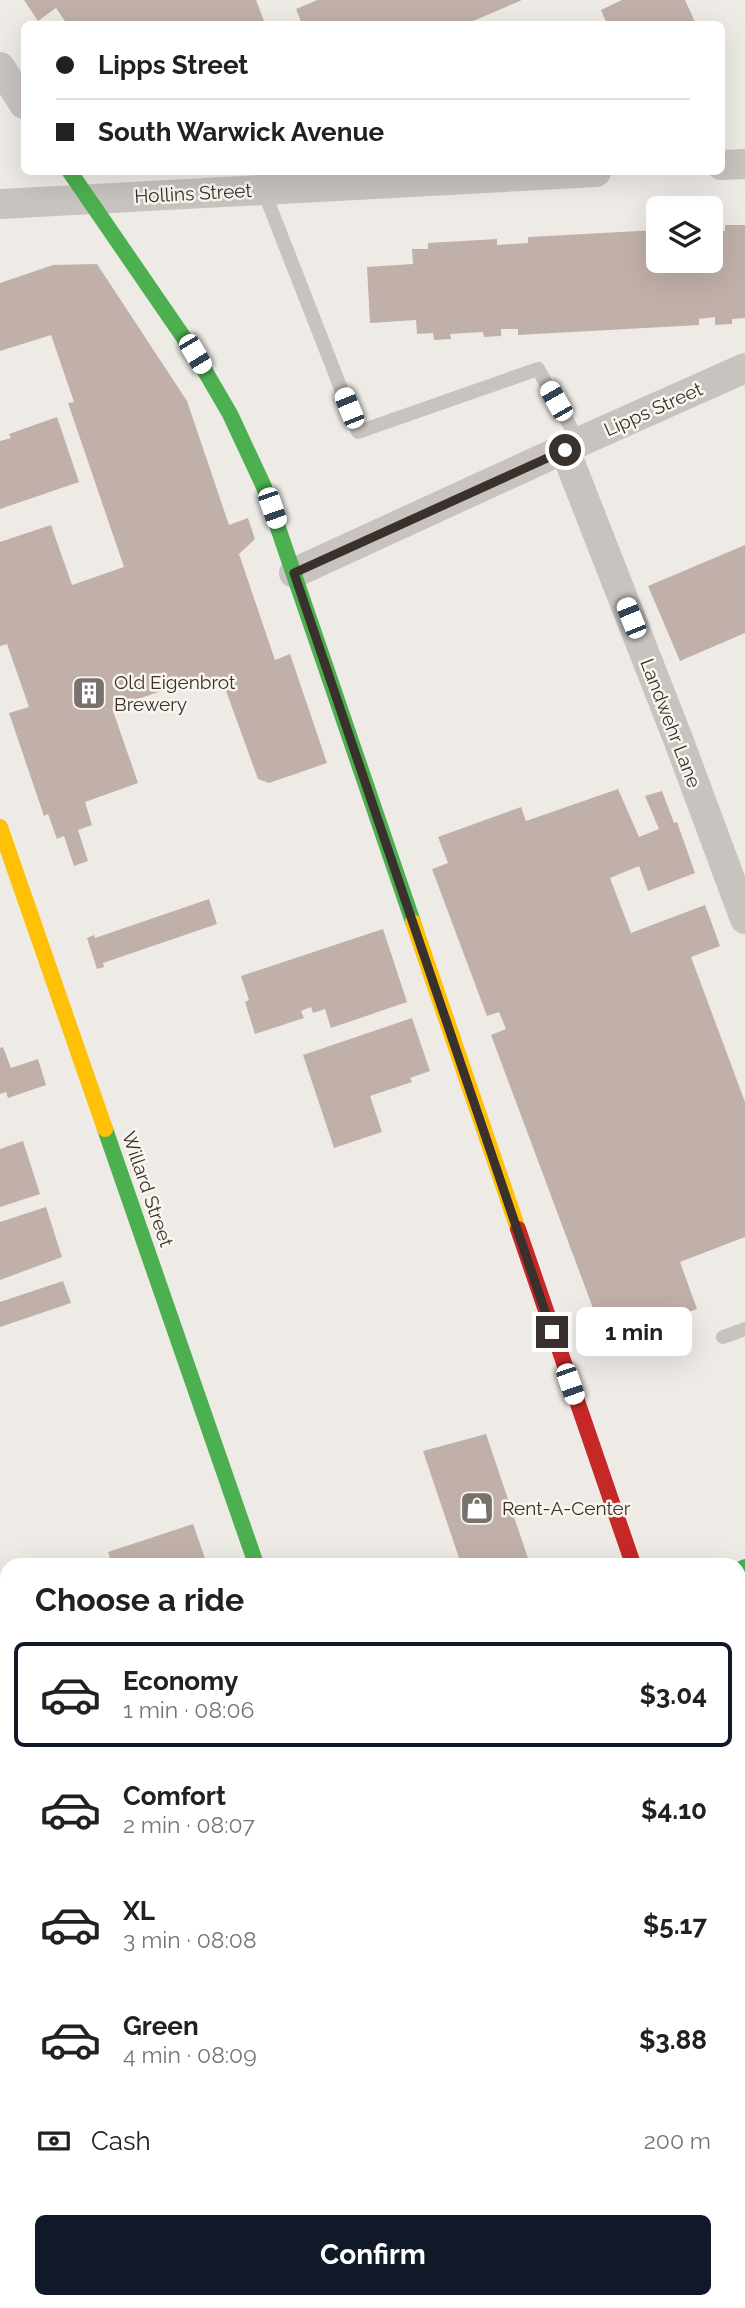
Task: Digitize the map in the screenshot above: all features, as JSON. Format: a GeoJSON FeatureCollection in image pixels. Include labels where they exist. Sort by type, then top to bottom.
{"type":"FeatureCollection","features":[{"type":"Feature","properties":{"kind":"street"},"geometry":{"type":"LineString","coordinates":[[0,67],[21,98]]}},
{"type":"Feature","properties":{"kind":"street"},"geometry":{"type":"LineString","coordinates":[[725,165],[745,164]]}},
{"type":"Feature","properties":{"kind":"street"},"geometry":{"type":"LineString","coordinates":[[72,175],[161,303],[230,414],[264,486],[630,1558]]}},
{"type":"Feature","properties":{"kind":"street","name":"Hollins Street"},"geometry":{"type":"LineString","coordinates":[[0,204],[537,175]]}},
{"type":"Feature","properties":{"kind":"street","name":"Lipps Street"},"geometry":{"type":"LineString","coordinates":[[294,573],[745,368]]}},
{"type":"Feature","properties":{"kind":"street","name":"Landwehr Lane"},"geometry":{"type":"LineString","coordinates":[[572,446],[745,919]]}},
{"type":"Feature","properties":{"kind":"street","name":"Willard Street"},"geometry":{"type":"LineString","coordinates":[[0,827],[254,1558]]}},
{"type":"Feature","properties":{"kind":"lane"},"geometry":{"type":"LineString","coordinates":[[263,189],[358,432],[538,369],[572,446]]}},
{"type":"Feature","properties":{"kind":"lane"},"geometry":{"type":"LineString","coordinates":[[723,1337],[745,1329]]}},
{"type":"Feature","properties":{"kind":"building"},"geometry":{"type":"Polygon","coordinates":[[[24,0],[256,0],[264,21],[65,21],[56,8],[38,21],[24,0]]]}},
{"type":"Feature","properties":{"kind":"building"},"geometry":{"type":"Polygon","coordinates":[[[317,0],[522,0],[473,21],[301,21],[296,9],[317,0]]]}},
{"type":"Feature","properties":{"kind":"building"},"geometry":{"type":"Polygon","coordinates":[[[622,0],[685,0],[695,21],[606,21],[601,10],[622,0]]]}},
{"type":"Feature","properties":{"kind":"building"},"geometry":{"type":"Polygon","coordinates":[[[725,225],[745,225],[745,318],[732,319],[732,324],[715,325],[715,317],[699,319],[699,325],[518,335],[518,329],[501,329],[501,336],[484,337],[483,332],[450,334],[451,339],[434,340],[433,333],[417,334],[416,320],[370,323],[367,267],[413,264],[412,249],[428,249],[428,243],[497,239],[497,245],[528,243],[528,237],[646,231],[646,273],[723,273],[725,225]]]}},
{"type":"Feature","properties":{"kind":"building"},"geometry":{"type":"Polygon","coordinates":[[[97,264],[187,401],[229,525],[248,518],[255,539],[239,554],[275,660],[290,654],[327,763],[269,783],[258,779],[221,677],[193,680],[112,708],[138,783],[85,802],[92,825],[78,830],[88,861],[74,866],[64,836],[57,839],[48,814],[44,816],[9,713],[29,707],[7,644],[0,646],[0,542],[51,525],[72,585],[124,567],[68,403],[74,402],[51,335],[0,351],[0,283],[53,265],[97,264]]]}},
{"type":"Feature","properties":{"kind":"building"},"geometry":{"type":"Polygon","coordinates":[[[57,417],[79,482],[0,509],[0,441],[11,438],[9,434],[57,417]]]}},
{"type":"Feature","properties":{"kind":"building"},"geometry":{"type":"Polygon","coordinates":[[[745,545],[745,633],[680,661],[648,586],[745,545]]]}},
{"type":"Feature","properties":{"kind":"building"},"geometry":{"type":"Polygon","coordinates":[[[618,789],[639,837],[659,829],[645,796],[662,791],[674,823],[677,822],[695,873],[648,891],[639,866],[610,878],[631,933],[705,905],[720,946],[691,957],[745,1102],[745,1237],[680,1262],[697,1309],[606,1343],[491,1035],[506,1029],[499,1012],[487,1016],[432,869],[448,863],[438,837],[521,807],[526,821],[618,789]]]}},
{"type":"Feature","properties":{"kind":"building"},"geometry":{"type":"Polygon","coordinates":[[[209,899],[217,924],[103,963],[104,967],[97,969],[87,938],[94,935],[95,938],[209,899]]]}},
{"type":"Feature","properties":{"kind":"building"},"geometry":{"type":"Polygon","coordinates":[[[383,929],[407,1002],[331,1028],[325,1009],[313,1013],[311,1007],[301,1011],[304,1018],[255,1034],[245,1002],[249,1000],[241,976],[383,929]]]}},
{"type":"Feature","properties":{"kind":"building"},"geometry":{"type":"Polygon","coordinates":[[[412,1018],[430,1071],[410,1078],[412,1082],[370,1096],[382,1132],[334,1148],[303,1055],[412,1018]]]}},
{"type":"Feature","properties":{"kind":"building"},"geometry":{"type":"Polygon","coordinates":[[[3,1047],[11,1068],[38,1059],[46,1085],[8,1098],[6,1092],[0,1094],[0,1048],[3,1047]]]}},
{"type":"Feature","properties":{"kind":"building"},"geometry":{"type":"Polygon","coordinates":[[[23,1141],[40,1194],[0,1207],[0,1149],[23,1141]]]}},
{"type":"Feature","properties":{"kind":"building"},"geometry":{"type":"Polygon","coordinates":[[[46,1207],[62,1257],[0,1280],[0,1222],[46,1207]]]}},
{"type":"Feature","properties":{"kind":"building"},"geometry":{"type":"Polygon","coordinates":[[[63,1281],[71,1303],[0,1327],[0,1302],[63,1281]]]}},
{"type":"Feature","properties":{"kind":"building","name":"Rent-A-Center"},"geometry":{"type":"Polygon","coordinates":[[[486,1434],[528,1558],[459,1558],[423,1451],[486,1434]]]}},
{"type":"Feature","properties":{"kind":"building"},"geometry":{"type":"Polygon","coordinates":[[[193,1524],[205,1558],[110,1558],[108,1552],[193,1524]]]}},
{"type":"Feature","properties":{"kind":"traffic: fast"},"geometry":{"type":"LineString","coordinates":[[72,175],[195,354],[230,414],[264,487],[413,922]]}},
{"type":"Feature","properties":{"kind":"traffic: fast"},"geometry":{"type":"LineString","coordinates":[[105,1129],[254,1558]]}},
{"type":"Feature","properties":{"kind":"traffic: slow"},"geometry":{"type":"LineString","coordinates":[[0,827],[105,1129]]}},
{"type":"Feature","properties":{"kind":"traffic: slow"},"geometry":{"type":"LineString","coordinates":[[413,922],[518,1229]]}},
{"type":"Feature","properties":{"kind":"traffic: jam"},"geometry":{"type":"LineString","coordinates":[[518,1229],[631,1558]]}},
{"type":"Feature","properties":{"kind":"place","name":"Old Eigenbrot Brewery"},"geometry":{"type":"Point","coordinates":[89,693]}},
{"type":"Feature","properties":{"kind":"place","name":"Rent-A-Center"},"geometry":{"type":"Point","coordinates":[477,1508]}},
{"type":"Feature","properties":{"kind":"route"},"geometry":{"type":"LineString","coordinates":[[552,1332],[294,573],[565,450]]}}]}
